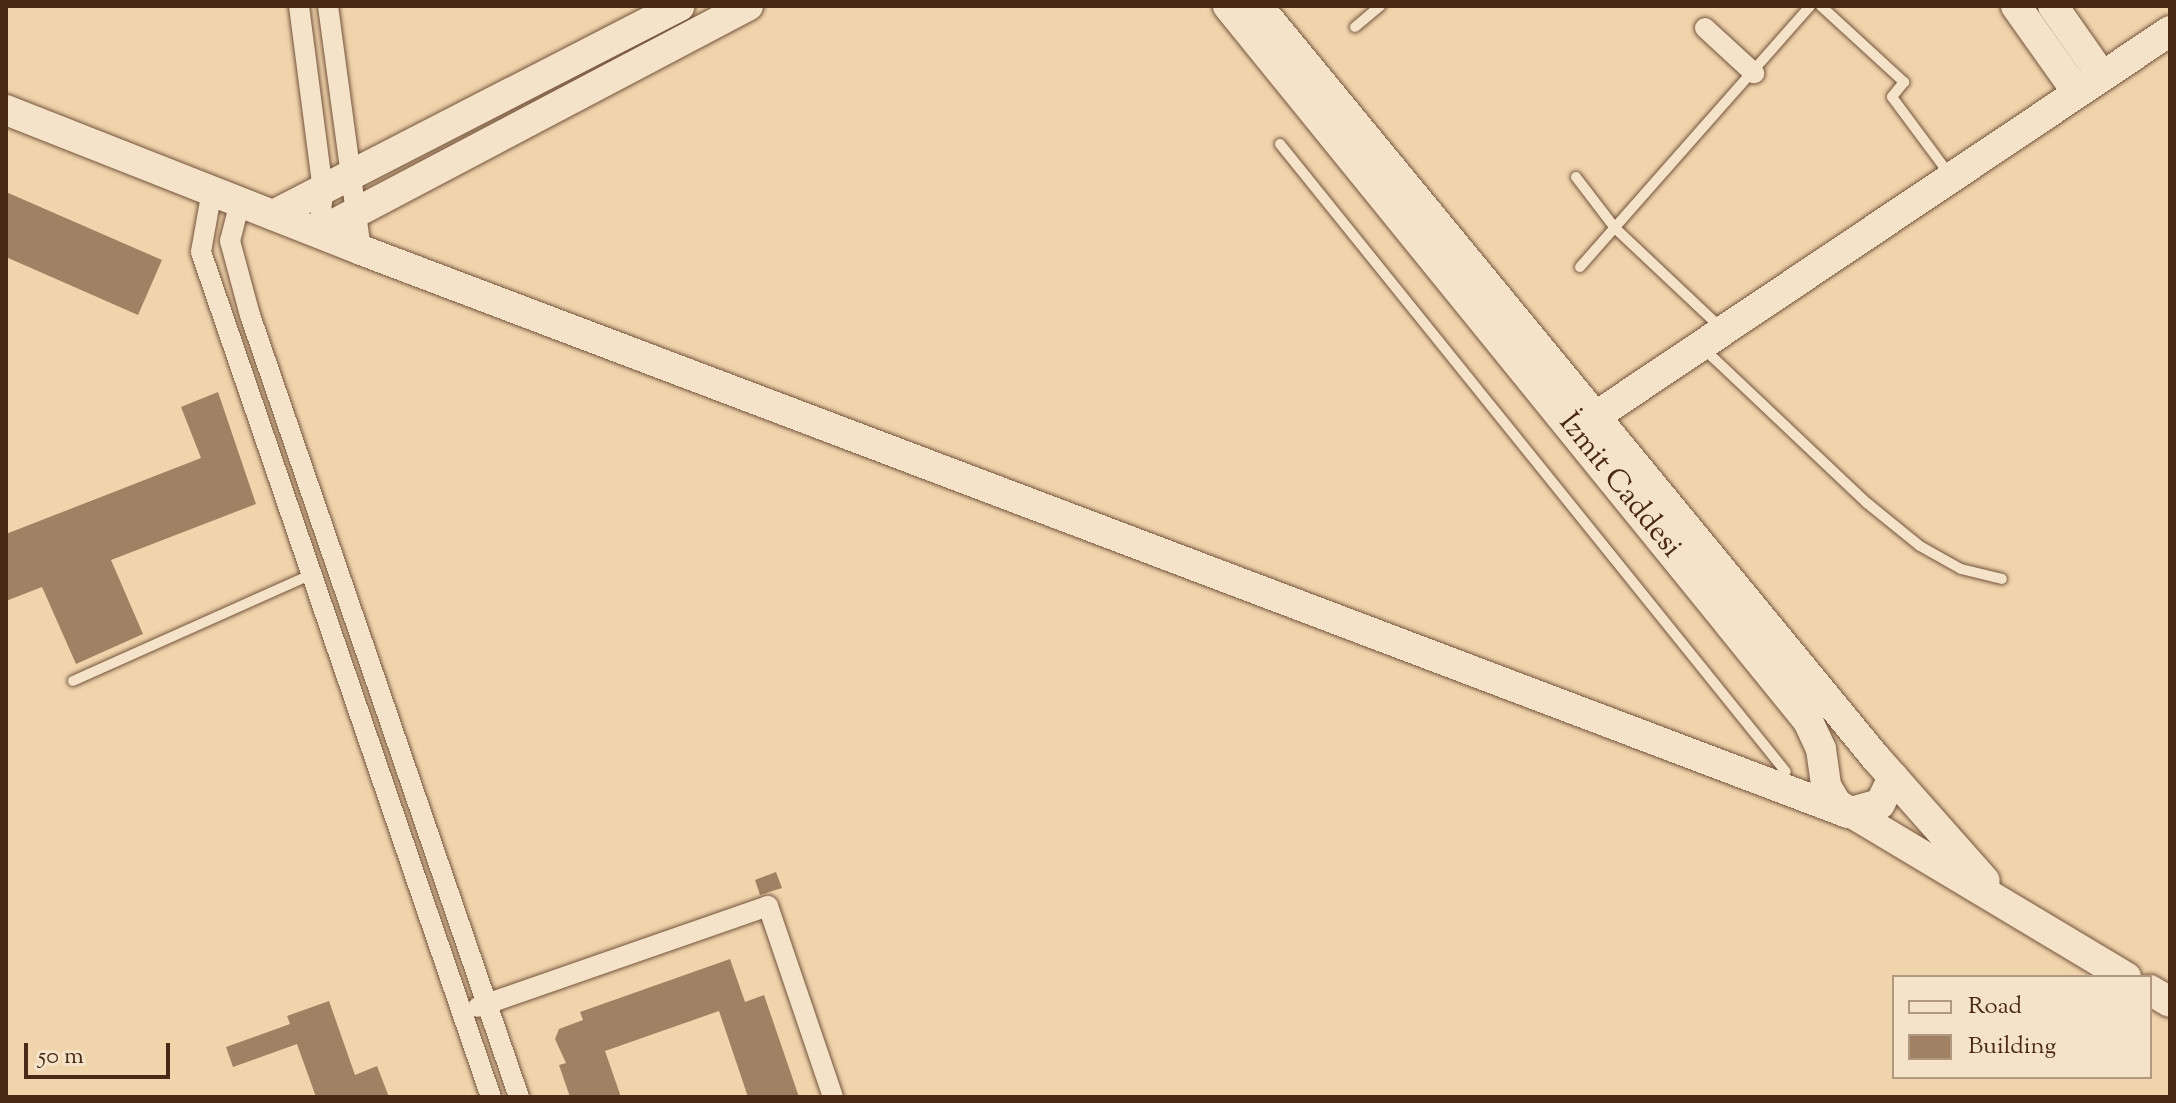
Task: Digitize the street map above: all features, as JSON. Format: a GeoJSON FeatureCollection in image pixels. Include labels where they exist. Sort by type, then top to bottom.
{"type":"FeatureCollection","features":[{"type":"Feature","properties":{"kind":"street"},"geometry":{"type":"LineString","coordinates":[[299,6],[323,192],[319,232]]}},
{"type":"Feature","properties":{"kind":"street"},"geometry":{"type":"LineString","coordinates":[[328,6],[361,250]]}},
{"type":"Feature","properties":{"kind":"street"},"geometry":{"type":"LineString","coordinates":[[273,215],[351,178],[679,6]]}},
{"type":"Feature","properties":{"kind":"street"},"geometry":{"type":"LineString","coordinates":[[319,232],[748,6]]}},
{"type":"Feature","properties":{"kind":"street","name":"İzmit Caddesi"},"geometry":{"type":"LineString","coordinates":[[1228,6],[1808,721],[1821,749],[1831,796],[1848,813],[2122,975]]}},
{"type":"Feature","properties":{"kind":"street","name":"İzmit Caddesi"},"geometry":{"type":"LineString","coordinates":[[1258,6],[1884,768],[1951,847],[2030,923]]}},
{"type":"Feature","properties":{"kind":"street"},"geometry":{"type":"LineString","coordinates":[[2016,6],[2089,84]]}},
{"type":"Feature","properties":{"kind":"street"},"geometry":{"type":"LineString","coordinates":[[2053,6],[2089,84]]}},
{"type":"Feature","properties":{"kind":"street"},"geometry":{"type":"LineString","coordinates":[[1705,28],[1754,73]]}},
{"type":"Feature","properties":{"kind":"street"},"geometry":{"type":"LineString","coordinates":[[1596,416],[2170,31]]}},
{"type":"Feature","properties":{"kind":"street"},"geometry":{"type":"LineString","coordinates":[[6,110],[361,250],[1848,813],[1880,804],[1884,768],[1845,759],[1823,769],[1786,772],[1670,745]]}},
{"type":"Feature","properties":{"kind":"street"},"geometry":{"type":"LineString","coordinates":[[212,190],[201,252],[491,1097]]}},
{"type":"Feature","properties":{"kind":"street"},"geometry":{"type":"LineString","coordinates":[[240,202],[230,241],[250,315],[519,1097]]}},
{"type":"Feature","properties":{"kind":"street"},"geometry":{"type":"LineString","coordinates":[[462,1012],[768,906],[833,1097]]}},
{"type":"Feature","properties":{"kind":"street"},"geometry":{"type":"LineString","coordinates":[[2152,991],[2170,1002]]}},
{"type":"Feature","properties":{"kind":"lane"},"geometry":{"type":"LineString","coordinates":[[1355,27],[1380,6]]}},
{"type":"Feature","properties":{"kind":"lane"},"geometry":{"type":"LineString","coordinates":[[1580,267],[1810,6]]}},
{"type":"Feature","properties":{"kind":"lane"},"geometry":{"type":"LineString","coordinates":[[1821,6],[1904,82],[1892,97],[1951,177]]}},
{"type":"Feature","properties":{"kind":"lane"},"geometry":{"type":"LineString","coordinates":[[1280,144],[1786,772]]}},
{"type":"Feature","properties":{"kind":"lane"},"geometry":{"type":"LineString","coordinates":[[1576,177],[1615,228],[1711,337],[1867,503],[1920,546],[1961,569],[2002,579]]}},
{"type":"Feature","properties":{"kind":"lane"},"geometry":{"type":"LineString","coordinates":[[73,681],[312,574]]}},
{"type":"Feature","properties":{"kind":"building"},"geometry":{"type":"Polygon","coordinates":[[[6,192],[162,260],[138,315],[6,257],[6,192]]]}},
{"type":"Feature","properties":{"kind":"building"},"geometry":{"type":"Polygon","coordinates":[[[218,392],[256,504],[111,560],[143,634],[76,664],[42,587],[6,601],[6,534],[201,458],[181,407],[218,392]]]}},
{"type":"Feature","properties":{"kind":"building"},"geometry":{"type":"Polygon","coordinates":[[[776,872],[782,888],[760,895],[755,880],[776,872]]]}},
{"type":"Feature","properties":{"kind":"building"},"geometry":{"type":"Polygon","coordinates":[[[730,959],[745,1002],[764,995],[799,1097],[748,1097],[719,1011],[605,1051],[621,1097],[570,1097],[559,1065],[566,1063],[555,1039],[559,1029],[583,1020],[580,1012],[730,959]]]}},
{"type":"Feature","properties":{"kind":"building"},"geometry":{"type":"Polygon","coordinates":[[[329,1001],[355,1075],[377,1066],[389,1097],[316,1097],[297,1044],[233,1067],[226,1047],[290,1024],[287,1016],[329,1001]]]}}]}
